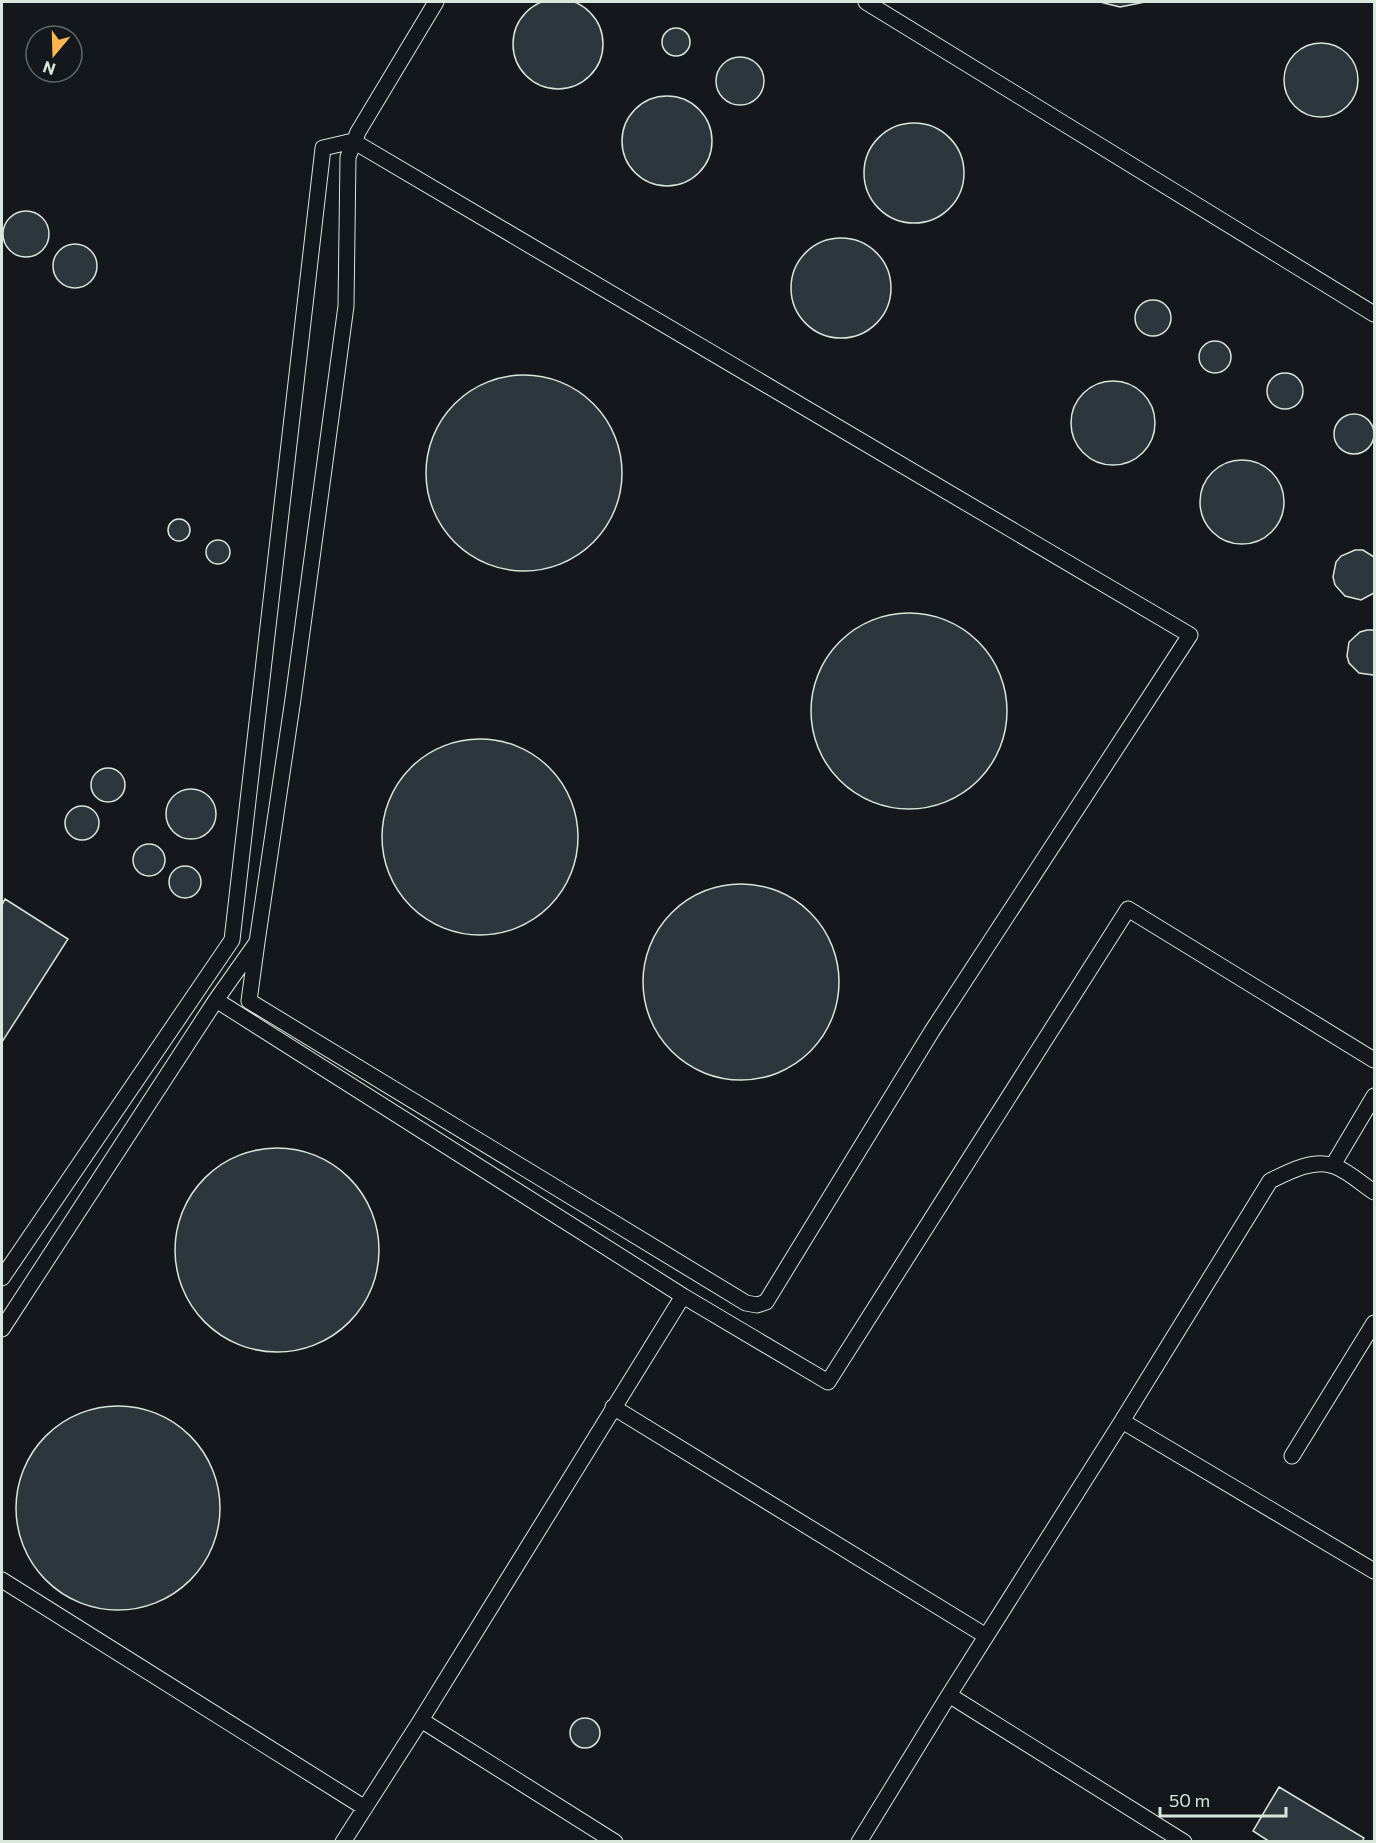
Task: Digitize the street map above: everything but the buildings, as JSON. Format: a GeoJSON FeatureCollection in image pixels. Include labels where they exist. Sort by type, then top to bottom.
{"type":"FeatureCollection","features":[{"type":"Feature","properties":{"kind":"street"},"geometry":{"type":"LineString","coordinates":[[2,1278],[232,940],[323,148],[353,141],[1190,635],[932,1031],[766,1302],[757,1305],[746,1303],[249,1001],[293,699],[345,306],[348,157],[353,141],[436,2]]}},
{"type":"Feature","properties":{"kind":"street"},"geometry":{"type":"LineString","coordinates":[[866,2],[1374,314]]}},
{"type":"Feature","properties":{"kind":"street"},"geometry":{"type":"LineString","coordinates":[[216,1000],[682,1296],[828,1382],[1128,909],[1374,1060]]}},
{"type":"Feature","properties":{"kind":"street"},"geometry":{"type":"LineString","coordinates":[[2,1329],[216,1000],[257,942]]}},
{"type":"Feature","properties":{"kind":"street"},"geometry":{"type":"LineString","coordinates":[[1333,1165],[1374,1096]]}},
{"type":"Feature","properties":{"kind":"street"},"geometry":{"type":"LineString","coordinates":[[859,1842],[1270,1181],[1314,1164],[1333,1165],[1374,1192]]}},
{"type":"Feature","properties":{"kind":"street"},"geometry":{"type":"LineString","coordinates":[[343,1842],[421,1720],[682,1296]]}},
{"type":"Feature","properties":{"kind":"street"},"geometry":{"type":"LineString","coordinates":[[1292,1456],[1374,1323]]}},
{"type":"Feature","properties":{"kind":"street"},"geometry":{"type":"LineString","coordinates":[[614,1407],[986,1636]]}},
{"type":"Feature","properties":{"kind":"street"},"geometry":{"type":"LineString","coordinates":[[1122,1421],[1374,1571]]}},
{"type":"Feature","properties":{"kind":"street"},"geometry":{"type":"LineString","coordinates":[[2,1580],[365,1808]]}},
{"type":"Feature","properties":{"kind":"street"},"geometry":{"type":"LineString","coordinates":[[949,1695],[1184,1842]]}},
{"type":"Feature","properties":{"kind":"street"},"geometry":{"type":"LineString","coordinates":[[421,1720],[615,1842]]}}]}
